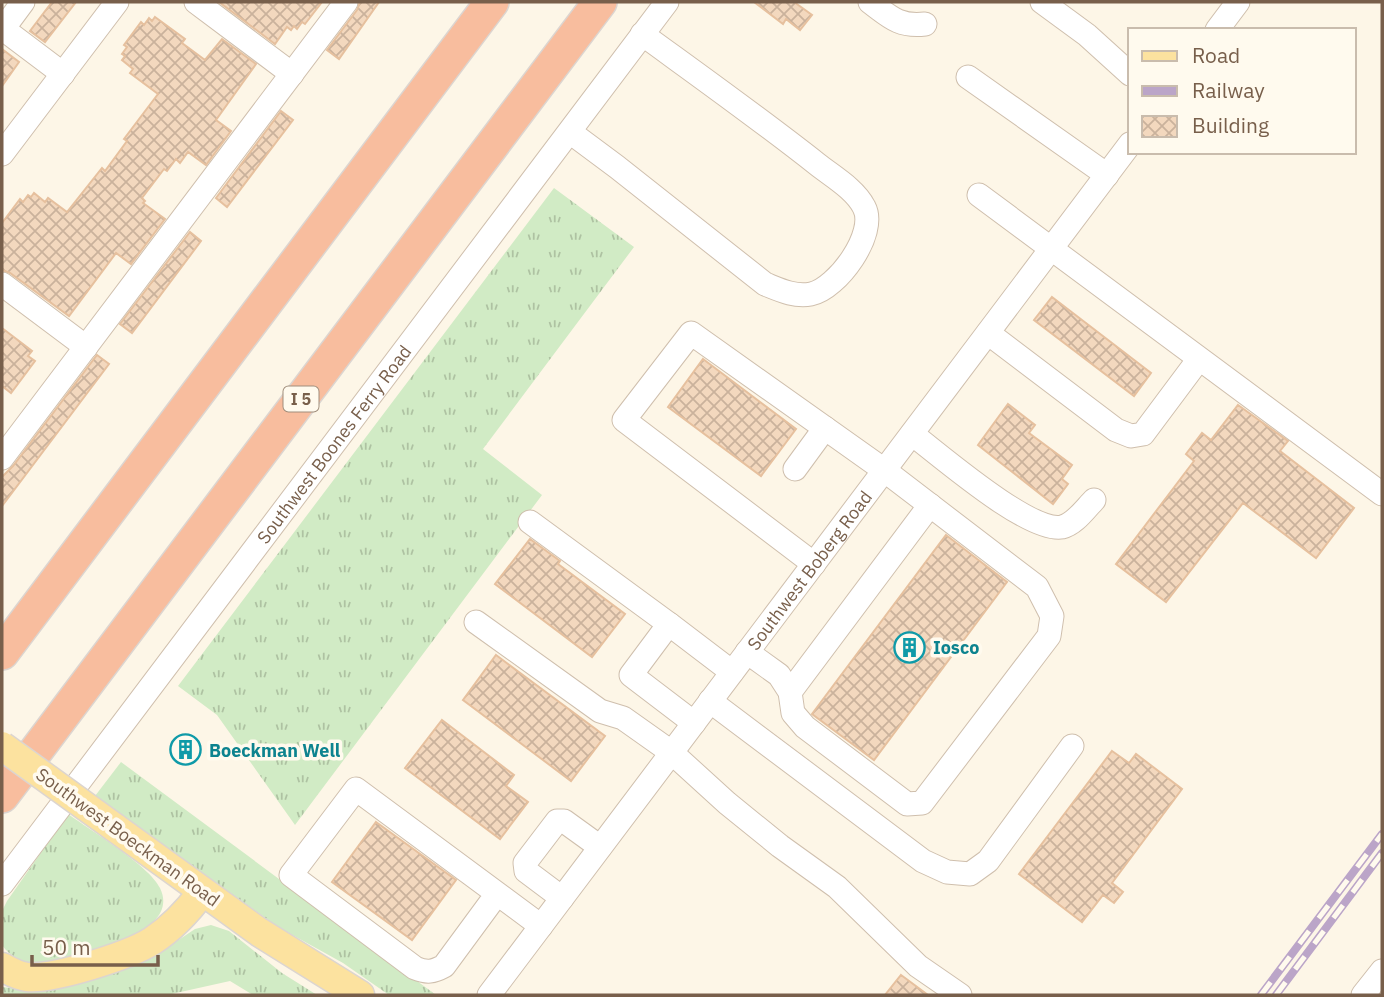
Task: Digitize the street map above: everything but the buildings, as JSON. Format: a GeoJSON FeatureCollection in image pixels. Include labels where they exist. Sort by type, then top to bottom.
{"type":"FeatureCollection","features":[{"type":"Feature","properties":{"kind":"highway"},"geometry":{"type":"LineString","coordinates":[[2,653],[492,2]]}},
{"type":"Feature","properties":{"kind":"highway","name":"I 5"},"geometry":{"type":"LineString","coordinates":[[2,796],[600,2]]}},
{"type":"Feature","properties":{"kind":"main road","name":"Southwest Boeckman Road"},"geometry":{"type":"LineString","coordinates":[[2,746],[259,932],[360,995]]}},
{"type":"Feature","properties":{"kind":"main road"},"geometry":{"type":"LineString","coordinates":[[2,967],[27,977],[45,976],[125,954],[149,943],[172,926],[202,892]]}},
{"type":"Feature","properties":{"kind":"street"},"geometry":{"type":"LineString","coordinates":[[23,2],[2,29],[63,74]]}},
{"type":"Feature","properties":{"kind":"street"},"geometry":{"type":"LineString","coordinates":[[2,154],[117,2]]}},
{"type":"Feature","properties":{"kind":"street"},"geometry":{"type":"LineString","coordinates":[[196,2],[292,74]]}},
{"type":"Feature","properties":{"kind":"street"},"geometry":{"type":"LineString","coordinates":[[2,458],[346,2]]}},
{"type":"Feature","properties":{"kind":"street","name":"Southwest Boones Ferry Road"},"geometry":{"type":"LineString","coordinates":[[2,884],[667,2]]}},
{"type":"Feature","properties":{"kind":"street"},"geometry":{"type":"LineString","coordinates":[[870,2],[891,19],[908,26],[925,24]]}},
{"type":"Feature","properties":{"kind":"street"},"geometry":{"type":"LineString","coordinates":[[1042,2],[1087,34],[1128,73]]}},
{"type":"Feature","properties":{"kind":"street"},"geometry":{"type":"LineString","coordinates":[[1218,28],[1238,2]]}},
{"type":"Feature","properties":{"kind":"street"},"geometry":{"type":"LineString","coordinates":[[570,132],[765,284],[791,295],[812,294],[833,283],[848,265],[868,225],[865,208],[853,193],[642,34]]}},
{"type":"Feature","properties":{"kind":"street"},"geometry":{"type":"LineString","coordinates":[[968,77],[1107,175]]}},
{"type":"Feature","properties":{"kind":"street","name":"Southwest Boberg Road"},"geometry":{"type":"LineString","coordinates":[[489,995],[1128,147]]}},
{"type":"Feature","properties":{"kind":"street"},"geometry":{"type":"LineString","coordinates":[[979,195],[1382,494]]}},
{"type":"Feature","properties":{"kind":"street"},"geometry":{"type":"LineString","coordinates":[[2,284],[86,347]]}},
{"type":"Feature","properties":{"kind":"street"},"geometry":{"type":"LineString","coordinates":[[747,652],[779,675],[790,692],[793,713],[804,727],[907,804],[922,803],[1049,636],[1052,616],[1037,587],[884,470],[691,333],[624,420],[814,564]]}},
{"type":"Feature","properties":{"kind":"street"},"geometry":{"type":"LineString","coordinates":[[988,333],[1116,430],[1131,436],[1143,434],[1199,359]]}},
{"type":"Feature","properties":{"kind":"street"},"geometry":{"type":"LineString","coordinates":[[795,469],[825,428]]}},
{"type":"Feature","properties":{"kind":"street"},"geometry":{"type":"LineString","coordinates":[[912,434],[1013,510],[1044,525],[1059,527],[1072,523],[1094,500]]}},
{"type":"Feature","properties":{"kind":"street"},"geometry":{"type":"LineString","coordinates":[[790,692],[930,505]]}},
{"type":"Feature","properties":{"kind":"street"},"geometry":{"type":"LineString","coordinates":[[530,522],[732,672]]}},
{"type":"Feature","properties":{"kind":"street"},"geometry":{"type":"LineString","coordinates":[[476,622],[600,711],[624,718],[671,752],[727,803],[837,887],[918,965],[960,995]]}},
{"type":"Feature","properties":{"kind":"street"},"geometry":{"type":"LineString","coordinates":[[669,624],[631,675],[694,723]]}},
{"type":"Feature","properties":{"kind":"street"},"geometry":{"type":"LineString","coordinates":[[710,701],[923,861],[947,872],[970,874],[988,861],[1072,746]]}},
{"type":"Feature","properties":{"kind":"street"},"geometry":{"type":"LineString","coordinates":[[497,894],[444,966],[425,972],[415,968],[291,876],[356,789],[541,926]]}},
{"type":"Feature","properties":{"kind":"street"},"geometry":{"type":"LineString","coordinates":[[562,898],[526,871],[525,863],[557,821],[564,821],[600,847]]}},
{"type":"Feature","properties":{"kind":"street"},"geometry":{"type":"LineString","coordinates":[[1363,995],[1382,971]]}},
{"type":"Feature","properties":{"kind":"green space"},"geometry":{"type":"Polygon","coordinates":[[[554,188],[634,247],[483,449],[542,495],[295,825],[217,715],[178,686],[554,188]]]}},
{"type":"Feature","properties":{"kind":"green space"},"geometry":{"type":"Polygon","coordinates":[[[121,762],[436,995],[389,995],[343,963],[278,927],[95,796],[121,762]]]}},
{"type":"Feature","properties":{"kind":"green space"},"geometry":{"type":"Polygon","coordinates":[[[68,814],[118,849],[154,879],[160,888],[163,902],[160,914],[139,933],[96,950],[44,964],[18,959],[2,945],[2,911],[68,814]]]}},
{"type":"Feature","properties":{"kind":"green space"},"geometry":{"type":"Polygon","coordinates":[[[211,925],[229,931],[282,973],[317,995],[253,995],[230,981],[167,995],[2,995],[2,987],[20,989],[132,966],[150,959],[195,929],[211,925]]]}},
{"type":"Feature","properties":{"kind":"railway"},"geometry":{"type":"LineString","coordinates":[[1261,995],[1382,834]]}},
{"type":"Feature","properties":{"kind":"railway"},"geometry":{"type":"LineString","coordinates":[[1276,995],[1382,853]]}},
{"type":"Feature","properties":{"kind":"place","name":"Iosco"},"geometry":{"type":"Point","coordinates":[910,647]}},
{"type":"Feature","properties":{"kind":"place","name":"Boeckman Well"},"geometry":{"type":"Point","coordinates":[186,750]}}]}
